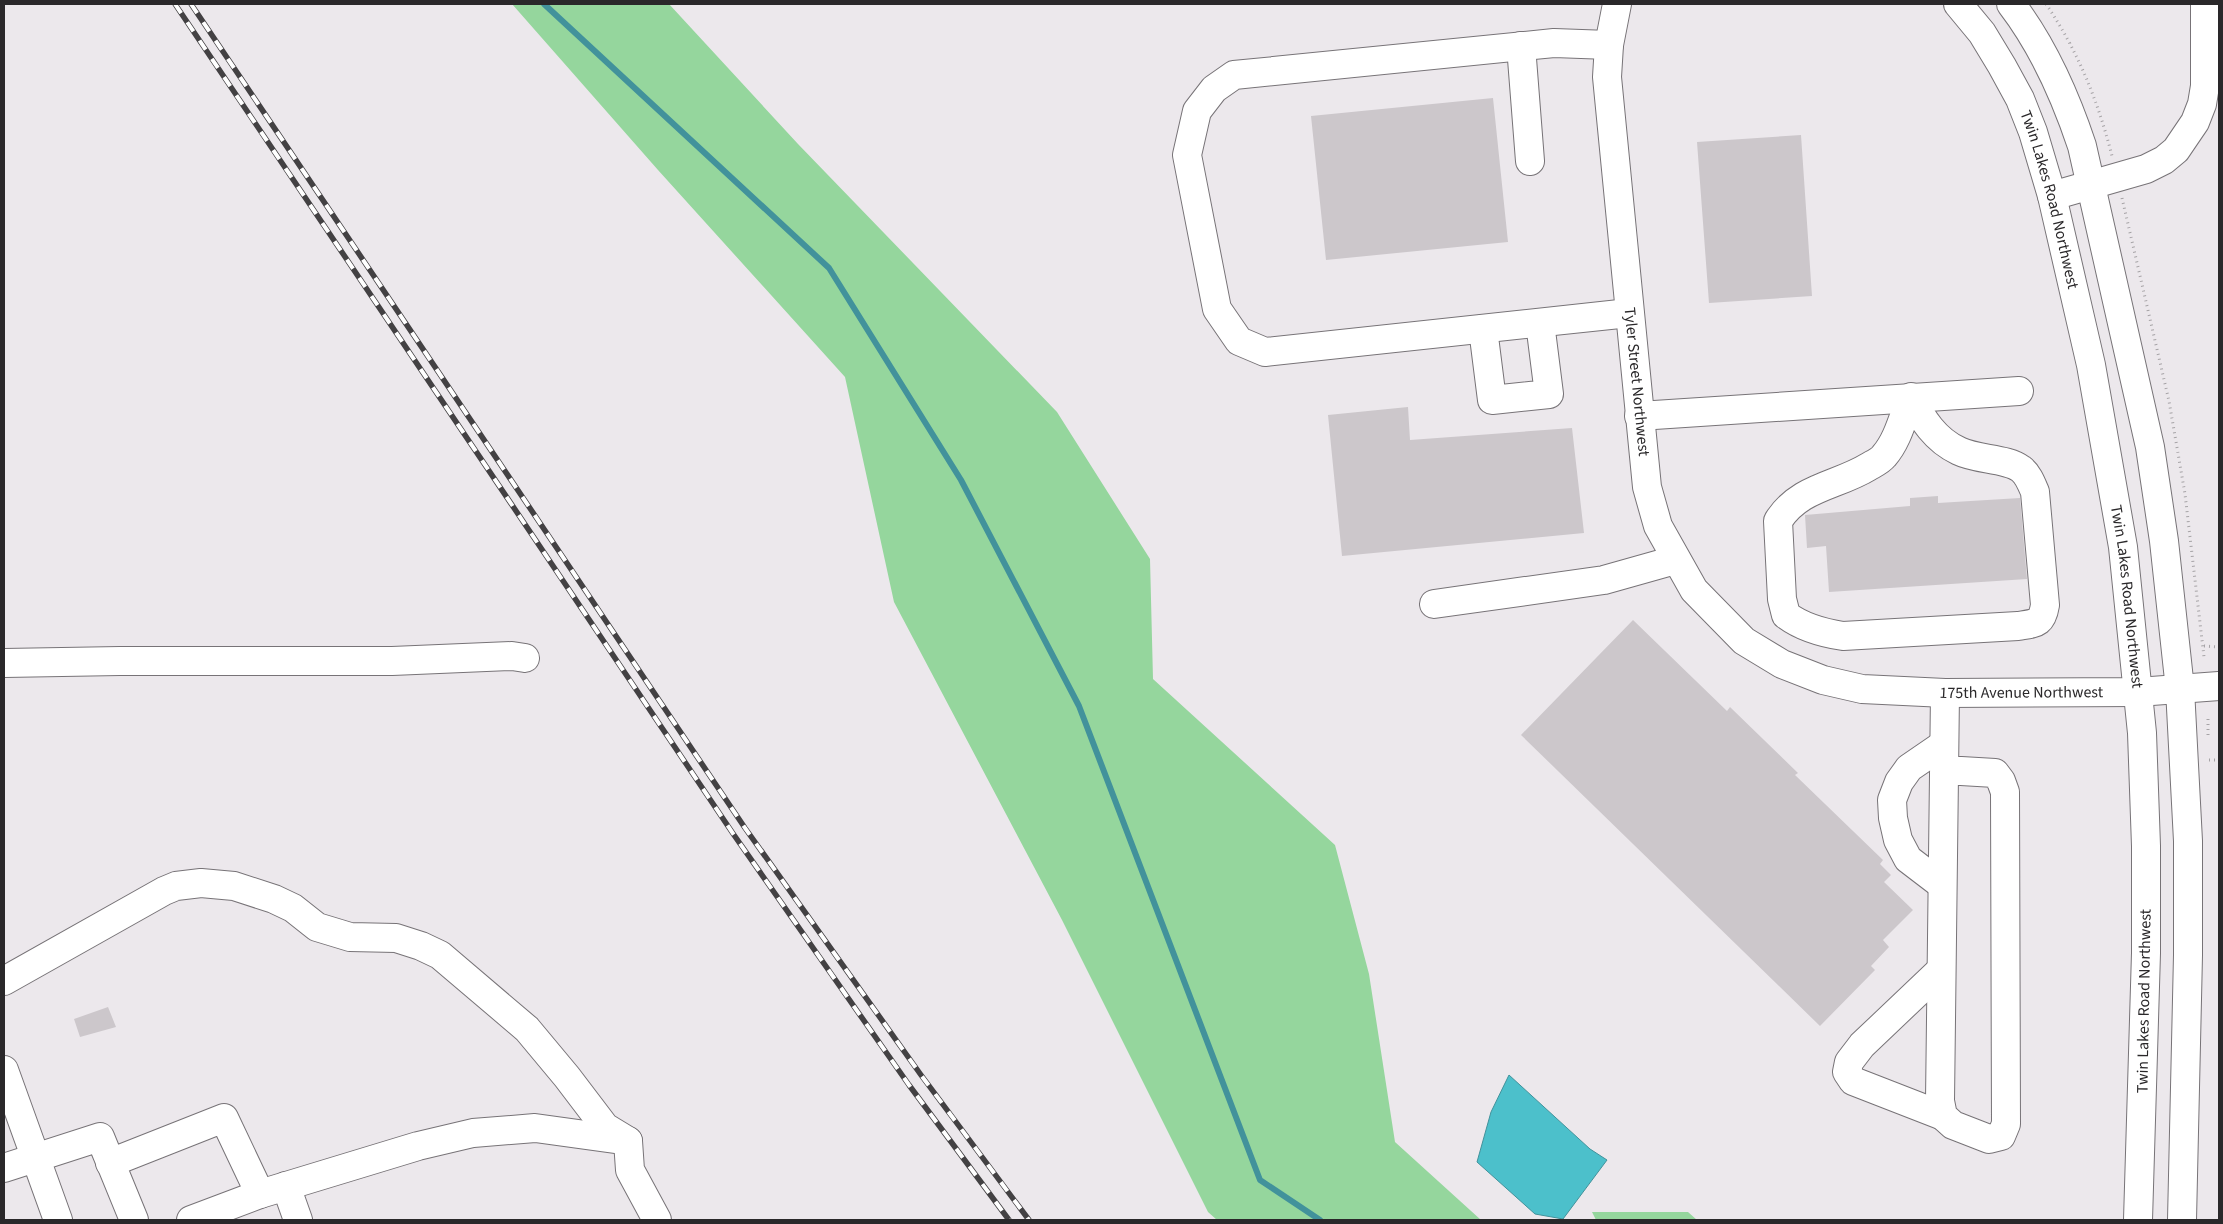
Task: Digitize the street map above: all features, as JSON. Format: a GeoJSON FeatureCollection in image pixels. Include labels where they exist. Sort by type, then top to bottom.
{"type":"FeatureCollection","features":[{"type":"Feature","properties":{"kind":"street","name":"Tyler Street Northwest"},"geometry":{"type":"LineString","coordinates":[[1617,4],[1609,45],[1607,77],[1609,113],[1647,487],[1658,526],[1675,560],[1694,590],[1744,641],[1782,664],[1823,680]]}},
{"type":"Feature","properties":{"kind":"street","name":"Twin Lakes Road Northwest"},"geometry":{"type":"LineString","coordinates":[[1958,4],[1982,32],[2020,99],[2033,132],[2052,196],[2091,365],[2108,453],[2123,547],[2142,733],[2146,846],[2146,952],[2138,1220]]}},
{"type":"Feature","properties":{"kind":"street"},"geometry":{"type":"LineString","coordinates":[[2011,4],[2039,44],[2056,77],[2073,120],[2091,184],[2150,447],[2164,541],[2180,689],[2188,841],[2188,955],[2182,1220]]}},
{"type":"Feature","properties":{"kind":"street"},"geometry":{"type":"LineString","coordinates":[[2052,196],[2146,169],[2164,160],[2176,150],[2186,137],[2202,104],[2206,4]]}},
{"type":"Feature","properties":{"kind":"street"},"geometry":{"type":"LineString","coordinates":[[1609,45],[1554,43],[1234,75],[1214,89],[1197,111],[1187,155],[1217,309],[1239,341],[1265,352],[1629,313]]}},
{"type":"Feature","properties":{"kind":"street"},"geometry":{"type":"LineString","coordinates":[[1521,46],[1530,161]]}},
{"type":"Feature","properties":{"kind":"street"},"geometry":{"type":"LineString","coordinates":[[1483,329],[1492,400],[1549,394],[1540,323]]}},
{"type":"Feature","properties":{"kind":"street"},"geometry":{"type":"LineString","coordinates":[[1639,416],[2019,391]]}},
{"type":"Feature","properties":{"kind":"street"},"geometry":{"type":"LineString","coordinates":[[1911,397],[1924,423],[1958,451],[1983,460],[2008,463],[2022,470],[2028,479],[2035,492],[2046,605],[2044,616],[2036,623],[2009,627],[1843,636],[1826,633],[1793,620],[1786,615],[1782,599],[1778,521],[1785,510],[1800,497],[1825,484],[1858,473],[1882,458],[1894,443],[1911,397]]}},
{"type":"Feature","properties":{"kind":"street"},"geometry":{"type":"LineString","coordinates":[[1434,604],[1604,580],[1675,560]]}},
{"type":"Feature","properties":{"kind":"street"},"geometry":{"type":"LineString","coordinates":[[4,663],[392,661],[512,656],[525,658]]}},
{"type":"Feature","properties":{"kind":"street","name":"175th Avenue Northwest"},"geometry":{"type":"LineString","coordinates":[[1823,680],[1862,689],[1945,693],[2138,692],[2219,686]]}},
{"type":"Feature","properties":{"kind":"street"},"geometry":{"type":"LineString","coordinates":[[1943,1116],[1940,1101],[1945,693]]}},
{"type":"Feature","properties":{"kind":"street"},"geometry":{"type":"LineString","coordinates":[[1941,970],[1862,1045],[1849,1062],[1847,1072],[1853,1081],[1943,1116],[1953,1125],[1989,1139],[2001,1136],[2006,1124],[2005,792],[1995,773],[1944,757],[1909,768],[1899,782],[1892,800],[1893,818],[1898,840],[1908,858],[1942,885]]}},
{"type":"Feature","properties":{"kind":"street"},"geometry":{"type":"LineString","coordinates":[[4,981],[176,886],[201,883],[234,886],[261,894],[293,908],[317,927],[350,937],[396,938],[421,946],[440,955],[527,1029],[605,1127],[628,1141]]}},
{"type":"Feature","properties":{"kind":"street"},"geometry":{"type":"LineString","coordinates":[[4,1070],[58,1220]]}},
{"type":"Feature","properties":{"kind":"street"},"geometry":{"type":"LineString","coordinates":[[110,1163],[224,1118],[260,1194]]}},
{"type":"Feature","properties":{"kind":"street"},"geometry":{"type":"LineString","coordinates":[[191,1220],[260,1194],[418,1146],[473,1133],[535,1128],[628,1141]]}},
{"type":"Feature","properties":{"kind":"street"},"geometry":{"type":"LineString","coordinates":[[4,1168],[100,1137],[134,1220]]}},
{"type":"Feature","properties":{"kind":"street"},"geometry":{"type":"LineString","coordinates":[[628,1141],[630,1170],[657,1220]]}},
{"type":"Feature","properties":{"kind":"street"},"geometry":{"type":"LineString","coordinates":[[286,1186],[298,1220]]}},
{"type":"Feature","properties":{"kind":"path"},"geometry":{"type":"LineString","coordinates":[[2204,657],[2204,646],[2219,646]]}},
{"type":"Feature","properties":{"kind":"path"},"geometry":{"type":"LineString","coordinates":[[2208,760],[2219,760]]}},
{"type":"Feature","properties":{"kind":"green space"},"geometry":{"type":"Polygon","coordinates":[[[512,4],[669,4],[798,144],[1057,412],[1150,559],[1153,679],[1335,845],[1369,974],[1395,1142],[1481,1220],[1217,1220],[1208,1212],[1062,920],[894,602],[845,377],[658,170],[512,4]]]}},
{"type":"Feature","properties":{"kind":"green space"},"geometry":{"type":"Polygon","coordinates":[[[1592,1212],[1688,1212],[1697,1220],[1596,1220],[1592,1212]]]}},
{"type":"Feature","properties":{"kind":"water"},"geometry":{"type":"Polygon","coordinates":[[[1509,1075],[1590,1149],[1607,1160],[1563,1219],[1535,1214],[1477,1162],[1491,1112],[1509,1075]]]}},
{"type":"Feature","properties":{"kind":"building"},"geometry":{"type":"Polygon","coordinates":[[[1493,98],[1508,242],[1326,260],[1311,116],[1493,98]]]}},
{"type":"Feature","properties":{"kind":"building"},"geometry":{"type":"Polygon","coordinates":[[[1801,135],[1812,296],[1709,303],[1697,142],[1801,135]]]}},
{"type":"Feature","properties":{"kind":"building"},"geometry":{"type":"Polygon","coordinates":[[[1408,407],[1410,440],[1572,428],[1584,533],[1342,556],[1328,415],[1408,407]]]}},
{"type":"Feature","properties":{"kind":"building"},"geometry":{"type":"Polygon","coordinates":[[[1938,496],[1938,503],[2020,498],[2027,579],[1829,592],[1826,546],[1807,548],[1805,515],[1910,506],[1910,498],[1938,496]]]}},
{"type":"Feature","properties":{"kind":"building"},"geometry":{"type":"Polygon","coordinates":[[[1633,620],[1727,711],[1730,707],[1798,773],[1795,775],[1883,860],[1880,864],[1891,875],[1884,882],[1913,910],[1883,940],[1889,947],[1871,966],[1875,970],[1820,1026],[1521,735],[1633,620]]]}},
{"type":"Feature","properties":{"kind":"building"},"geometry":{"type":"Polygon","coordinates":[[[108,1007],[116,1027],[80,1037],[74,1019],[108,1007]]]}},
{"type":"Feature","properties":{"kind":"waterway"},"geometry":{"type":"LineString","coordinates":[[544,4],[829,268],[961,480],[1079,706],[1260,1180],[1320,1220]]}},
{"type":"Feature","properties":{"kind":"railway"},"geometry":{"type":"LineString","coordinates":[[175,4],[734,835],[909,1085],[1009,1220]]}},
{"type":"Feature","properties":{"kind":"railway"},"geometry":{"type":"LineString","coordinates":[[191,4],[745,828],[921,1075],[1029,1220]]}}]}
